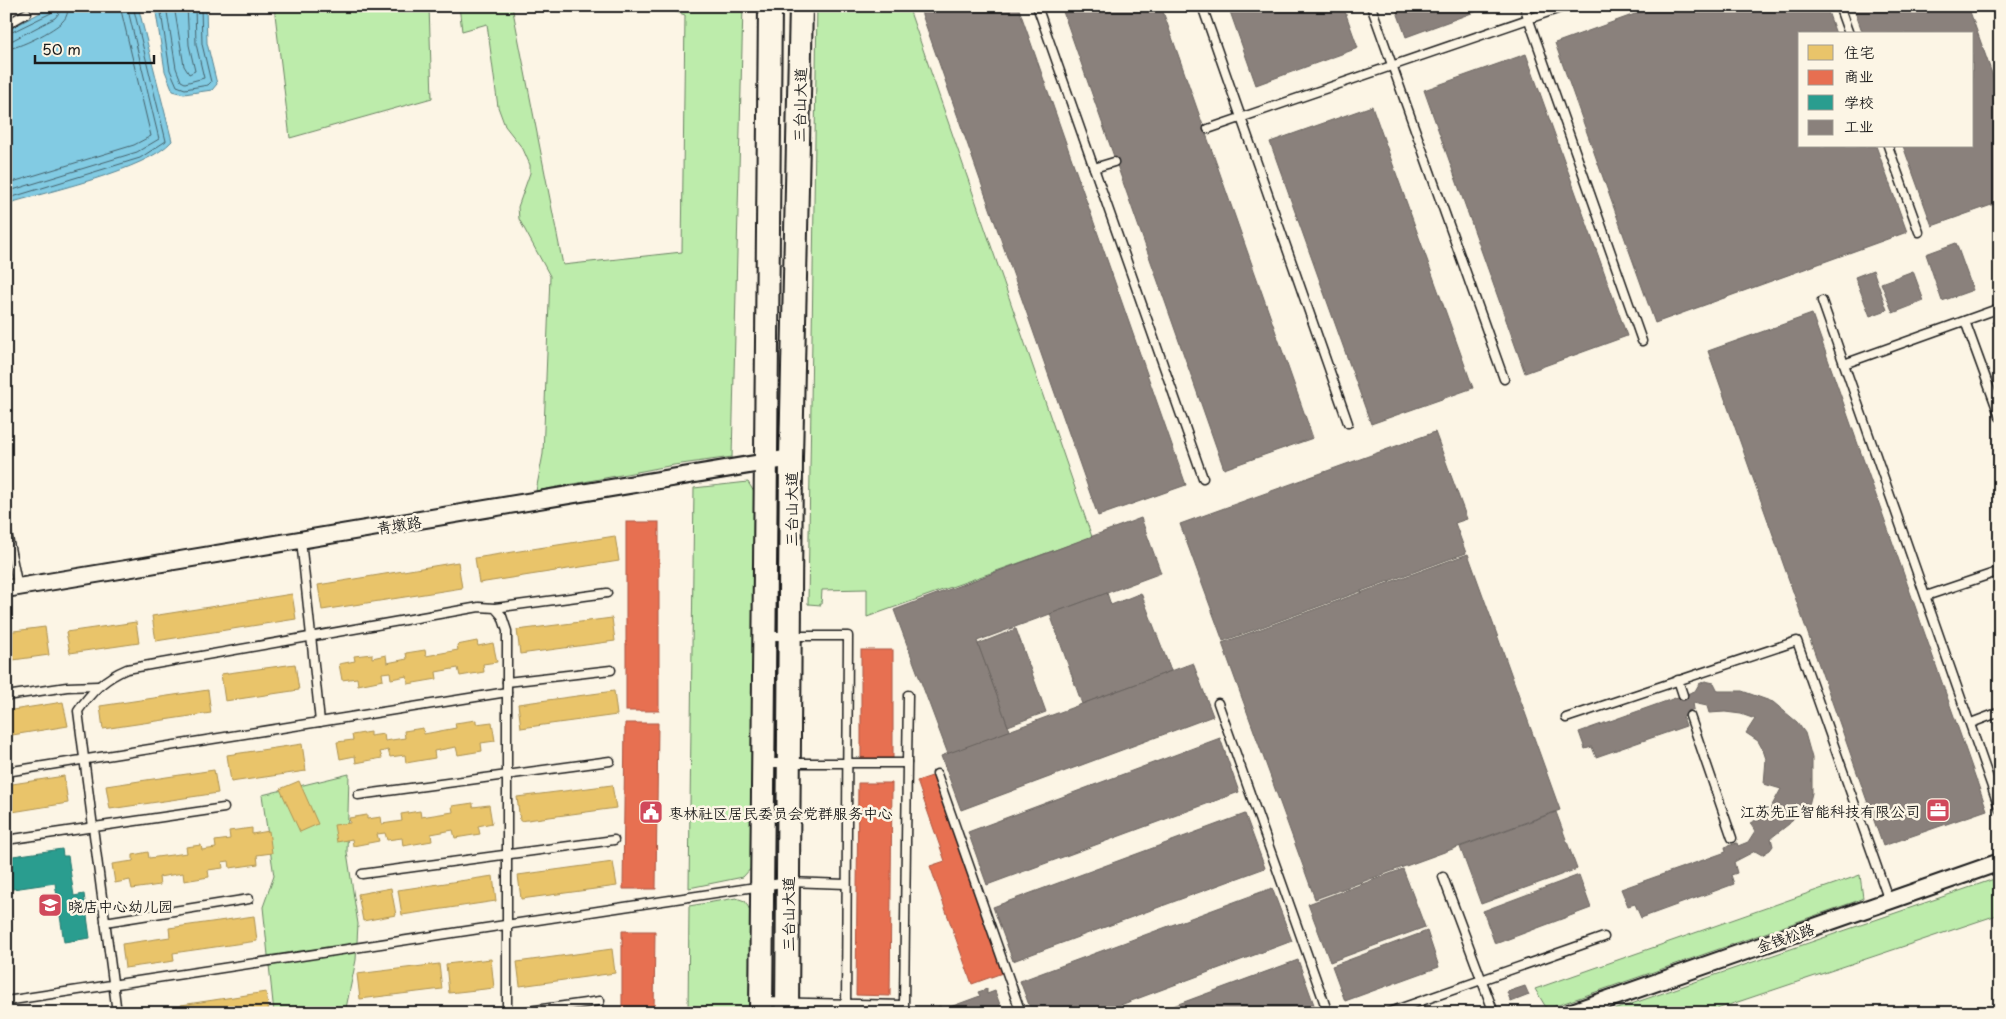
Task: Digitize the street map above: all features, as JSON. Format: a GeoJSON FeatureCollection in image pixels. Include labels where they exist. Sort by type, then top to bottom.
{"type":"FeatureCollection","features":[{"type":"Feature","properties":{"kind":"main road","name":"三台山大道"},"geometry":{"type":"LineString","coordinates":[[761,1007],[770,6]]}},
{"type":"Feature","properties":{"kind":"main road","name":"三台山大道"},"geometry":{"type":"LineString","coordinates":[[787,1008],[791,458],[801,6]]}},
{"type":"Feature","properties":{"kind":"street","name":"青墩路"},"geometry":{"type":"LineString","coordinates":[[12,588],[791,458]]}},
{"type":"Feature","properties":{"kind":"street","name":"金钱松路"},"geometry":{"type":"LineString","coordinates":[[1569,1013],[2000,862]]}},
{"type":"Feature","properties":{"kind":"lane"},"geometry":{"type":"LineString","coordinates":[[1037,6],[1203,478]]}},
{"type":"Feature","properties":{"kind":"lane"},"geometry":{"type":"LineString","coordinates":[[1202,6],[1348,423]]}},
{"type":"Feature","properties":{"kind":"lane"},"geometry":{"type":"LineString","coordinates":[[1371,6],[1504,379]]}},
{"type":"Feature","properties":{"kind":"lane"},"geometry":{"type":"LineString","coordinates":[[1524,6],[1642,341]]}},
{"type":"Feature","properties":{"kind":"lane"},"geometry":{"type":"LineString","coordinates":[[1208,129],[1566,6]]}},
{"type":"Feature","properties":{"kind":"lane"},"geometry":{"type":"LineString","coordinates":[[1839,6],[1848,32]]}},
{"type":"Feature","properties":{"kind":"lane"},"geometry":{"type":"LineString","coordinates":[[6,25],[27,13]]}},
{"type":"Feature","properties":{"kind":"lane"},"geometry":{"type":"LineString","coordinates":[[1889,148],[1919,232]]}},
{"type":"Feature","properties":{"kind":"lane"},"geometry":{"type":"LineString","coordinates":[[1094,168],[1114,162]]}},
{"type":"Feature","properties":{"kind":"lane"},"geometry":{"type":"LineString","coordinates":[[1822,300],[2000,810]]}},
{"type":"Feature","properties":{"kind":"lane"},"geometry":{"type":"LineString","coordinates":[[1844,364],[2000,308]]}},
{"type":"Feature","properties":{"kind":"lane"},"geometry":{"type":"LineString","coordinates":[[1965,321],[2000,416]]}},
{"type":"Feature","properties":{"kind":"lane"},"geometry":{"type":"LineString","coordinates":[[6,528],[12,588]]}},
{"type":"Feature","properties":{"kind":"lane"},"geometry":{"type":"LineString","coordinates":[[301,540],[320,722]]}},
{"type":"Feature","properties":{"kind":"lane"},"geometry":{"type":"LineString","coordinates":[[1926,596],[2000,572]]}},
{"type":"Feature","properties":{"kind":"lane"},"geometry":{"type":"LineString","coordinates":[[117,1013],[78,711],[98,686],[127,669],[479,607],[495,608],[607,593]]}},
{"type":"Feature","properties":{"kind":"lane"},"geometry":{"type":"LineString","coordinates":[[495,608],[502,616],[507,631],[507,1013]]}},
{"type":"Feature","properties":{"kind":"lane"},"geometry":{"type":"LineString","coordinates":[[764,636],[848,636],[846,1013]]}},
{"type":"Feature","properties":{"kind":"lane"},"geometry":{"type":"LineString","coordinates":[[1566,718],[1797,641],[1889,901]]}},
{"type":"Feature","properties":{"kind":"lane"},"geometry":{"type":"LineString","coordinates":[[507,682],[611,670]]}},
{"type":"Feature","properties":{"kind":"lane"},"geometry":{"type":"LineString","coordinates":[[1678,680],[1683,695]]}},
{"type":"Feature","properties":{"kind":"lane"},"geometry":{"type":"LineString","coordinates":[[6,696],[67,687],[98,686]]}},
{"type":"Feature","properties":{"kind":"lane"},"geometry":{"type":"LineString","coordinates":[[6,772],[507,692]]}},
{"type":"Feature","properties":{"kind":"lane"},"geometry":{"type":"LineString","coordinates":[[761,1007],[787,1008],[846,1003],[904,1005],[908,695]]}},
{"type":"Feature","properties":{"kind":"lane"},"geometry":{"type":"LineString","coordinates":[[1218,703],[1328,1013]]}},
{"type":"Feature","properties":{"kind":"lane"},"geometry":{"type":"LineString","coordinates":[[1970,723],[2000,712]]}},
{"type":"Feature","properties":{"kind":"lane"},"geometry":{"type":"LineString","coordinates":[[1690,716],[1732,838]]}},
{"type":"Feature","properties":{"kind":"lane"},"geometry":{"type":"LineString","coordinates":[[358,795],[610,760]]}},
{"type":"Feature","properties":{"kind":"lane"},"geometry":{"type":"LineString","coordinates":[[763,763],[907,763]]}},
{"type":"Feature","properties":{"kind":"lane"},"geometry":{"type":"LineString","coordinates":[[937,774],[1021,1013]]}},
{"type":"Feature","properties":{"kind":"lane"},"geometry":{"type":"LineString","coordinates":[[6,840],[224,808]]}},
{"type":"Feature","properties":{"kind":"lane"},"geometry":{"type":"LineString","coordinates":[[362,874],[614,840]]}},
{"type":"Feature","properties":{"kind":"lane"},"geometry":{"type":"LineString","coordinates":[[1443,877],[1494,1013]]}},
{"type":"Feature","properties":{"kind":"lane"},"geometry":{"type":"LineString","coordinates":[[6,1001],[788,882],[846,884]]}},
{"type":"Feature","properties":{"kind":"lane"},"geometry":{"type":"LineString","coordinates":[[105,922],[249,899]]}},
{"type":"Feature","properties":{"kind":"lane"},"geometry":{"type":"LineString","coordinates":[[1387,1013],[1604,937]]}},
{"type":"Feature","properties":{"kind":"lane"},"geometry":{"type":"LineString","coordinates":[[514,1013],[600,1001]]}},
{"type":"Feature","properties":{"kind":"green space"},"geometry":{"type":"Polygon","coordinates":[[[274,6],[429,6],[432,98],[290,138],[274,6]]]}},
{"type":"Feature","properties":{"kind":"green space"},"geometry":{"type":"Polygon","coordinates":[[[459,6],[512,6],[563,265],[682,252],[685,15],[658,6],[743,6],[732,457],[674,465],[536,491],[543,454],[550,276],[519,219],[518,207],[530,173],[530,165],[523,149],[505,126],[498,107],[487,24],[462,31],[459,6]]]}},
{"type":"Feature","properties":{"kind":"green space"},"geometry":{"type":"Polygon","coordinates":[[[817,6],[908,6],[1092,537],[867,617],[867,589],[822,590],[821,605],[808,604],[817,6]]]}},
{"type":"Feature","properties":{"kind":"green space"},"geometry":{"type":"Polygon","coordinates":[[[748,482],[754,492],[754,865],[743,877],[689,888],[694,488],[748,482]]]}},
{"type":"Feature","properties":{"kind":"green space"},"geometry":{"type":"Polygon","coordinates":[[[349,774],[347,852],[358,924],[356,960],[345,1013],[274,1013],[263,907],[274,876],[262,795],[349,774]]]}},
{"type":"Feature","properties":{"kind":"green space"},"geometry":{"type":"Polygon","coordinates":[[[1860,875],[1863,898],[1854,902],[1547,1009],[1535,989],[1860,875]]]}},
{"type":"Feature","properties":{"kind":"green space"},"geometry":{"type":"Polygon","coordinates":[[[2000,877],[2000,914],[1705,1013],[1605,1013],[2000,877]]]}},
{"type":"Feature","properties":{"kind":"green space"},"geometry":{"type":"Polygon","coordinates":[[[736,898],[745,901],[754,918],[752,1013],[688,1013],[689,906],[736,898]]]}},
{"type":"Feature","properties":{"kind":"water"},"geometry":{"type":"Polygon","coordinates":[[[53,6],[138,6],[172,141],[159,152],[119,171],[6,204],[6,31],[53,6]]]}},
{"type":"Feature","properties":{"kind":"water"},"geometry":{"type":"Polygon","coordinates":[[[155,6],[206,6],[207,43],[217,84],[212,90],[184,94],[173,91],[165,71],[155,6]]]}},
{"type":"Feature","properties":{"kind":"building: 住宅"},"geometry":{"type":"Polygon","coordinates":[[[615,536],[619,561],[479,583],[475,558],[615,536]]]}},
{"type":"Feature","properties":{"kind":"building: 住宅"},"geometry":{"type":"Polygon","coordinates":[[[458,562],[462,588],[322,610],[318,585],[458,562]]]}},
{"type":"Feature","properties":{"kind":"building: 住宅"},"geometry":{"type":"Polygon","coordinates":[[[292,594],[296,619],[156,641],[152,616],[292,594]]]}},
{"type":"Feature","properties":{"kind":"building: 住宅"},"geometry":{"type":"Polygon","coordinates":[[[612,618],[615,641],[520,654],[517,630],[612,618]]]}},
{"type":"Feature","properties":{"kind":"building: 住宅"},"geometry":{"type":"Polygon","coordinates":[[[136,622],[139,643],[70,653],[66,632],[136,622]]]}},
{"type":"Feature","properties":{"kind":"building: 住宅"},"geometry":{"type":"Polygon","coordinates":[[[45,627],[49,655],[6,661],[6,632],[45,627]]]}},
{"type":"Feature","properties":{"kind":"building: 住宅"},"geometry":{"type":"Polygon","coordinates":[[[477,641],[478,646],[493,643],[497,662],[483,664],[484,672],[460,676],[458,668],[436,672],[437,679],[408,684],[407,676],[391,679],[390,672],[382,673],[383,680],[358,685],[357,678],[342,680],[339,664],[355,661],[354,656],[372,654],[372,658],[386,655],[387,663],[407,659],[406,653],[425,650],[426,656],[458,650],[457,645],[477,641]]]}},
{"type":"Feature","properties":{"kind":"building: 住宅"},"geometry":{"type":"Polygon","coordinates":[[[295,664],[299,690],[225,701],[221,674],[295,664]]]}},
{"type":"Feature","properties":{"kind":"building: 住宅"},"geometry":{"type":"Polygon","coordinates":[[[208,690],[211,713],[103,729],[100,706],[208,690]]]}},
{"type":"Feature","properties":{"kind":"building: 住宅"},"geometry":{"type":"Polygon","coordinates":[[[614,691],[617,715],[521,728],[518,704],[614,691]]]}},
{"type":"Feature","properties":{"kind":"building: 住宅"},"geometry":{"type":"Polygon","coordinates":[[[63,702],[68,726],[6,736],[6,711],[63,702]]]}},
{"type":"Feature","properties":{"kind":"building: 住宅"},"geometry":{"type":"Polygon","coordinates":[[[476,720],[476,724],[492,722],[495,741],[481,743],[482,751],[458,755],[456,747],[434,751],[435,758],[406,763],[405,755],[390,757],[388,750],[380,752],[382,758],[356,763],[355,756],[340,759],[337,742],[353,740],[352,735],[370,732],[370,736],[384,734],[385,741],[405,738],[404,731],[423,728],[424,734],[456,728],[455,723],[476,720]]]}},
{"type":"Feature","properties":{"kind":"building: 住宅"},"geometry":{"type":"Polygon","coordinates":[[[302,744],[306,771],[231,782],[227,755],[302,744]]]}},
{"type":"Feature","properties":{"kind":"building: 住宅"},"geometry":{"type":"Polygon","coordinates":[[[214,770],[218,793],[110,809],[106,786],[214,770]]]}},
{"type":"Feature","properties":{"kind":"building: 住宅"},"geometry":{"type":"Polygon","coordinates":[[[64,776],[68,803],[6,813],[6,785],[64,776]]]}},
{"type":"Feature","properties":{"kind":"building: 住宅"},"geometry":{"type":"Polygon","coordinates":[[[299,781],[318,824],[300,832],[280,789],[299,781]]]}},
{"type":"Feature","properties":{"kind":"building: 住宅"},"geometry":{"type":"Polygon","coordinates":[[[612,785],[616,808],[520,821],[517,797],[612,785]]]}},
{"type":"Feature","properties":{"kind":"building: 住宅"},"geometry":{"type":"Polygon","coordinates":[[[473,803],[473,807],[489,805],[492,823],[478,826],[480,834],[455,838],[453,830],[431,834],[432,841],[403,846],[402,838],[387,840],[385,833],[377,834],[379,841],[353,846],[352,839],[337,842],[334,825],[350,823],[349,818],[367,815],[367,819],[381,817],[382,824],[402,821],[401,814],[420,811],[421,817],[453,812],[452,806],[473,803]]]}},
{"type":"Feature","properties":{"kind":"building: 住宅"},"geometry":{"type":"Polygon","coordinates":[[[252,828],[252,834],[269,831],[272,853],[257,855],[258,864],[230,868],[229,861],[222,862],[223,868],[208,870],[209,877],[184,881],[183,873],[159,877],[160,885],[132,889],[130,880],[115,883],[112,864],[133,861],[133,855],[148,852],[149,858],[187,853],[186,847],[201,845],[202,850],[216,848],[215,841],[230,839],[229,831],[252,828]]]}},
{"type":"Feature","properties":{"kind":"building: 住宅"},"geometry":{"type":"Polygon","coordinates":[[[613,862],[617,886],[521,899],[518,875],[613,862]]]}},
{"type":"Feature","properties":{"kind":"building: 住宅"},"geometry":{"type":"Polygon","coordinates":[[[493,876],[496,901],[402,915],[398,890],[493,876]]]}},
{"type":"Feature","properties":{"kind":"building: 住宅"},"geometry":{"type":"Polygon","coordinates":[[[391,888],[396,915],[363,921],[358,894],[391,888]]]}},
{"type":"Feature","properties":{"kind":"building: 住宅"},"geometry":{"type":"Polygon","coordinates":[[[254,916],[257,941],[173,953],[174,961],[125,968],[122,944],[170,937],[169,928],[254,916]]]}},
{"type":"Feature","properties":{"kind":"building: 住宅"},"geometry":{"type":"Polygon","coordinates":[[[612,949],[615,973],[520,986],[517,962],[612,949]]]}},
{"type":"Feature","properties":{"kind":"building: 住宅"},"geometry":{"type":"Polygon","coordinates":[[[491,959],[494,988],[449,993],[446,964],[491,959]]]}},
{"type":"Feature","properties":{"kind":"building: 住宅"},"geometry":{"type":"Polygon","coordinates":[[[439,964],[442,989],[360,999],[357,974],[439,964]]]}},
{"type":"Feature","properties":{"kind":"building: 住宅"},"geometry":{"type":"Polygon","coordinates":[[[266,992],[269,1013],[182,1013],[181,1005],[266,992]]]}},
{"type":"Feature","properties":{"kind":"building: 商业"},"geometry":{"type":"Polygon","coordinates":[[[626,522],[659,522],[659,711],[626,711],[626,522]]]}},
{"type":"Feature","properties":{"kind":"building: 商业"},"geometry":{"type":"Polygon","coordinates":[[[861,650],[893,650],[893,759],[861,759],[861,650]]]}},
{"type":"Feature","properties":{"kind":"building: 商业"},"geometry":{"type":"Polygon","coordinates":[[[625,723],[658,723],[656,889],[623,889],[625,723]]]}},
{"type":"Feature","properties":{"kind":"building: 商业"},"geometry":{"type":"Polygon","coordinates":[[[935,775],[1005,972],[972,984],[930,866],[945,861],[917,781],[935,775]]]}},
{"type":"Feature","properties":{"kind":"building: 商业"},"geometry":{"type":"Polygon","coordinates":[[[858,783],[892,783],[890,996],[856,995],[858,783]]]}},
{"type":"Feature","properties":{"kind":"building: 商业"},"geometry":{"type":"Polygon","coordinates":[[[622,931],[655,931],[654,1013],[622,1013],[622,931]]]}},
{"type":"Feature","properties":{"kind":"building: 学校"},"geometry":{"type":"Polygon","coordinates":[[[62,849],[63,856],[68,856],[74,896],[84,894],[90,938],[64,942],[55,883],[6,890],[6,857],[62,849]]]}},
{"type":"Feature","properties":{"kind":"building: 工业"},"geometry":{"type":"Polygon","coordinates":[[[919,6],[1018,6],[1186,485],[1098,516],[919,6]]]}},
{"type":"Feature","properties":{"kind":"building: 工业"},"geometry":{"type":"Polygon","coordinates":[[[1061,6],[1161,6],[1313,438],[1224,469],[1061,6]]]}},
{"type":"Feature","properties":{"kind":"building: 工业"},"geometry":{"type":"Polygon","coordinates":[[[1228,6],[1343,6],[1358,48],[1256,85],[1228,6]]]}},
{"type":"Feature","properties":{"kind":"building: 工业"},"geometry":{"type":"Polygon","coordinates":[[[1395,6],[1491,6],[1406,37],[1395,6]]]}},
{"type":"Feature","properties":{"kind":"building: 工业"},"geometry":{"type":"Polygon","coordinates":[[[1657,6],[1826,6],[1835,32],[1798,32],[1798,148],[1877,148],[1907,232],[1655,323],[1555,43],[1657,6]]]}},
{"type":"Feature","properties":{"kind":"building: 工业"},"geometry":{"type":"Polygon","coordinates":[[[1853,6],[1968,6],[2000,96],[2000,202],[1932,226],[1904,148],[1974,148],[1974,32],[1862,32],[1853,6]]]}},
{"type":"Feature","properties":{"kind":"building: 工业"},"geometry":{"type":"Polygon","coordinates":[[[1526,54],[1627,336],[1525,373],[1424,90],[1526,54]]]}},
{"type":"Feature","properties":{"kind":"building: 工业"},"geometry":{"type":"Polygon","coordinates":[[[1372,106],[1473,388],[1371,424],[1270,142],[1372,106]]]}},
{"type":"Feature","properties":{"kind":"building: 工业"},"geometry":{"type":"Polygon","coordinates":[[[1956,243],[1973,290],[1942,301],[1926,254],[1956,243]]]}},
{"type":"Feature","properties":{"kind":"building: 工业"},"geometry":{"type":"Polygon","coordinates":[[[1873,270],[1887,310],[1870,316],[1855,277],[1873,270]]]}},
{"type":"Feature","properties":{"kind":"building: 工业"},"geometry":{"type":"Polygon","coordinates":[[[1913,271],[1924,301],[1893,313],[1881,283],[1913,271]]]}},
{"type":"Feature","properties":{"kind":"building: 工业"},"geometry":{"type":"Polygon","coordinates":[[[1812,314],[1987,810],[1883,846],[1708,351],[1812,314]]]}},
{"type":"Feature","properties":{"kind":"building: 工业"},"geometry":{"type":"Polygon","coordinates":[[[2000,319],[2000,344],[1992,322],[2000,319]]]}},
{"type":"Feature","properties":{"kind":"building: 工业"},"geometry":{"type":"Polygon","coordinates":[[[1435,432],[1467,519],[1455,523],[1466,553],[1223,641],[1180,524],[1435,432]]]}},
{"type":"Feature","properties":{"kind":"building: 工业"},"geometry":{"type":"Polygon","coordinates":[[[1141,518],[1161,573],[977,641],[1010,731],[948,754],[894,610],[1141,518]]]}},
{"type":"Feature","properties":{"kind":"building: 工业"},"geometry":{"type":"Polygon","coordinates":[[[1468,554],[1560,810],[1315,899],[1222,643],[1468,554]]]}},
{"type":"Feature","properties":{"kind":"building: 工业"},"geometry":{"type":"Polygon","coordinates":[[[1107,593],[1111,605],[1141,593],[1171,671],[1082,704],[1050,614],[1107,593]]]}},
{"type":"Feature","properties":{"kind":"building: 工业"},"geometry":{"type":"Polygon","coordinates":[[[1016,629],[1046,712],[1008,726],[978,644],[1016,629]]]}},
{"type":"Feature","properties":{"kind":"building: 工业"},"geometry":{"type":"Polygon","coordinates":[[[1193,663],[1213,716],[961,810],[941,756],[1193,663]]]}},
{"type":"Feature","properties":{"kind":"building: 工业"},"geometry":{"type":"Polygon","coordinates":[[[1705,681],[1714,683],[1718,691],[1742,691],[1773,702],[1797,722],[1805,733],[1812,758],[1812,793],[1809,805],[1805,803],[1789,824],[1771,838],[1773,846],[1770,850],[1762,855],[1755,851],[1734,862],[1737,873],[1731,875],[1734,884],[1641,918],[1635,904],[1628,906],[1621,889],[1726,852],[1725,847],[1737,843],[1738,846],[1748,842],[1755,831],[1750,823],[1764,816],[1781,789],[1764,784],[1766,759],[1763,750],[1758,741],[1746,733],[1755,719],[1741,714],[1709,713],[1707,706],[1693,703],[1694,709],[1689,711],[1690,715],[1683,717],[1686,726],[1596,757],[1592,747],[1585,749],[1579,732],[1695,691],[1699,684],[1705,681]]]}},
{"type":"Feature","properties":{"kind":"building: 工业"},"geometry":{"type":"Polygon","coordinates":[[[1220,738],[1239,792],[987,885],[968,832],[1220,738]]]}},
{"type":"Feature","properties":{"kind":"building: 工业"},"geometry":{"type":"Polygon","coordinates":[[[1556,812],[1577,869],[1481,904],[1460,847],[1556,812]]]}},
{"type":"Feature","properties":{"kind":"building: 工业"},"geometry":{"type":"Polygon","coordinates":[[[1245,814],[1265,868],[1013,961],[993,907],[1245,814]]]}},
{"type":"Feature","properties":{"kind":"building: 工业"},"geometry":{"type":"Polygon","coordinates":[[[1403,869],[1425,927],[1330,962],[1308,904],[1403,869]]]}},
{"type":"Feature","properties":{"kind":"building: 工业"},"geometry":{"type":"Polygon","coordinates":[[[1579,875],[1591,908],[1495,944],[1483,911],[1579,875]]]}},
{"type":"Feature","properties":{"kind":"building: 工业"},"geometry":{"type":"Polygon","coordinates":[[[1272,888],[1292,941],[1099,1013],[1032,1013],[1020,981],[1272,888]]]}},
{"type":"Feature","properties":{"kind":"building: 工业"},"geometry":{"type":"Polygon","coordinates":[[[1427,931],[1439,967],[1345,1001],[1332,966],[1427,931]]]}},
{"type":"Feature","properties":{"kind":"building: 工业"},"geometry":{"type":"Polygon","coordinates":[[[1298,960],[1317,1013],[1154,1013],[1298,960]]]}},
{"type":"Feature","properties":{"kind":"building: 工业"},"geometry":{"type":"Polygon","coordinates":[[[1525,986],[1529,995],[1511,1002],[1507,992],[1525,986]]]}},
{"type":"Feature","properties":{"kind":"building: 工业"},"geometry":{"type":"Polygon","coordinates":[[[987,989],[987,994],[995,991],[1003,1013],[932,1013],[931,1010],[940,1006],[942,1010],[980,996],[978,992],[987,989]]]}},
{"type":"Feature","properties":{"kind":"waterway"},"geometry":{"type":"LineString","coordinates":[[6,11],[14,6]]}},
{"type":"Feature","properties":{"kind":"place","name":"江苏先正智能科技有限公司"},"geometry":{"type":"Point","coordinates":[1938,810]}},
{"type":"Feature","properties":{"kind":"place","name":"枣林社区居民委员会党群服务中心"},"geometry":{"type":"Point","coordinates":[651,812]}},
{"type":"Feature","properties":{"kind":"place","name":"晓店中心幼儿园"},"geometry":{"type":"Point","coordinates":[50,905]}}]}
